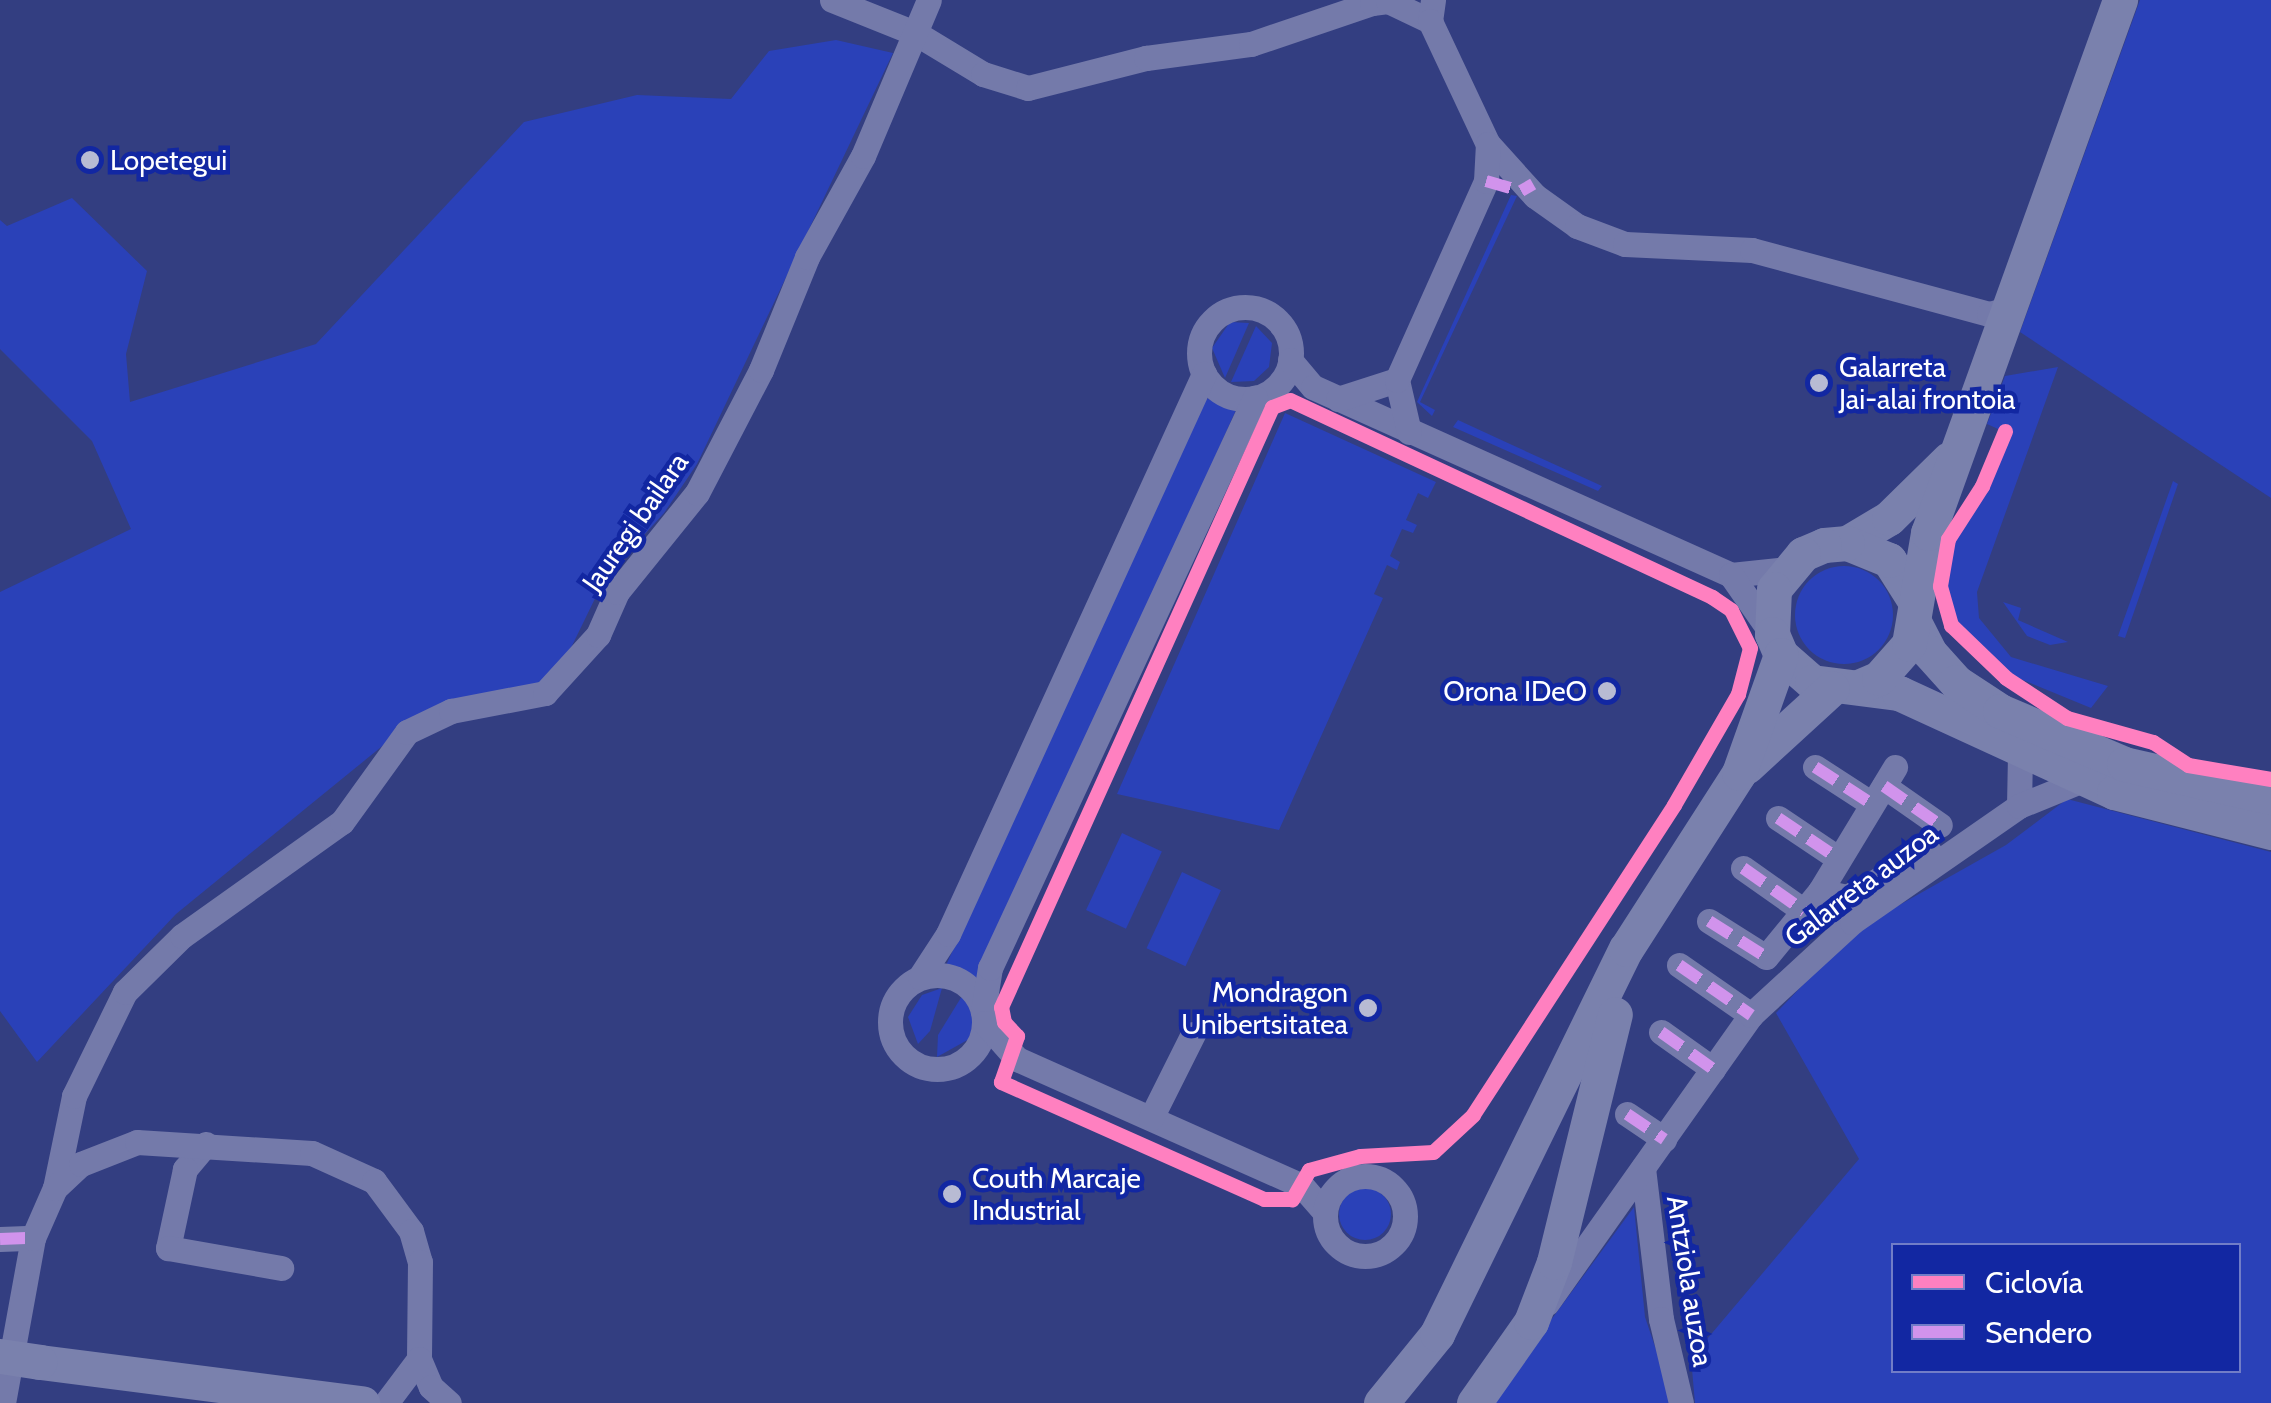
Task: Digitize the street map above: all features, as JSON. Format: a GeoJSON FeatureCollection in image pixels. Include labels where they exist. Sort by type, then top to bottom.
{"type":"FeatureCollection","features":[{"type":"Feature","properties":{"kind":"main road"},"geometry":{"type":"LineString","coordinates":[[1381,1403],[1416,1364],[1467,1280],[1626,948],[1668,876],[1738,773],[1845,687],[1896,664],[1914,610],[1928,533],[2120,0]]}},
{"type":"Feature","properties":{"kind":"main road"},"geometry":{"type":"LineString","coordinates":[[1738,773],[1776,645],[1774,589],[1786,569],[1803,554],[1847,542],[1890,518],[1963,444]]}},
{"type":"Feature","properties":{"kind":"main road"},"geometry":{"type":"LineString","coordinates":[[1847,542],[1889,560],[1929,652],[1956,682],[2000,711],[2124,764],[2258,795]]}},
{"type":"Feature","properties":{"kind":"main road"},"geometry":{"type":"LineString","coordinates":[[1776,645],[1795,671],[1845,687],[1898,693],[2007,748],[2083,780],[2271,832]]}},
{"type":"Feature","properties":{"kind":"main road"},"geometry":{"type":"LineString","coordinates":[[1474,1403],[1531,1322],[1554,1262],[1597,1070],[1668,876]]}},
{"type":"Feature","properties":{"kind":"main road"},"geometry":{"type":"LineString","coordinates":[[0,1356],[362,1403]]}},
{"type":"Feature","properties":{"kind":"street"},"geometry":{"type":"LineString","coordinates":[[832,0],[917,34],[983,74],[1028,88],[1146,58],[1251,44],[1372,3],[1388,1],[1432,10],[1488,144],[1525,183],[1577,226],[1626,244],[1752,250],[1989,314],[2011,308]]}},
{"type":"Feature","properties":{"kind":"street","name":"Jauregi bailara"},"geometry":{"type":"LineString","coordinates":[[3,1400],[33,1238],[55,1188],[74,1096],[125,992],[182,936],[342,822],[407,732],[451,711],[545,693],[598,635],[618,592],[697,493],[917,34],[929,0]]}},
{"type":"Feature","properties":{"kind":"street"},"geometry":{"type":"LineString","coordinates":[[1410,432],[1397,380],[1487,177],[1488,144]]}},
{"type":"Feature","properties":{"kind":"street"},"geometry":{"type":"LineString","coordinates":[[1487,177],[1525,183]]}},
{"type":"Feature","properties":{"kind":"street"},"geometry":{"type":"LineString","coordinates":[[1007,1052],[932,1070],[916,1066],[894,1044],[890,1029],[895,999],[920,977],[948,934],[1204,374],[1204,331],[1229,310],[1246,307],[1279,322],[1290,360],[1309,384],[1410,432],[1731,575],[1786,569]]}},
{"type":"Feature","properties":{"kind":"street"},"geometry":{"type":"LineString","coordinates":[[967,1059],[984,1017],[990,968],[1266,392],[1290,360]]}},
{"type":"Feature","properties":{"kind":"street"},"geometry":{"type":"LineString","coordinates":[[1204,374],[1225,394],[1309,384]]}},
{"type":"Feature","properties":{"kind":"street"},"geometry":{"type":"LineString","coordinates":[[1338,398],[1397,380]]}},
{"type":"Feature","properties":{"kind":"street"},"geometry":{"type":"LineString","coordinates":[[1731,575],[1776,645]]}},
{"type":"Feature","properties":{"kind":"street"},"geometry":{"type":"LineString","coordinates":[[2007,748],[2019,806]]}},
{"type":"Feature","properties":{"kind":"street"},"geometry":{"type":"LineString","coordinates":[[1815,767],[1884,786],[1940,824]]}},
{"type":"Feature","properties":{"kind":"street","name":"Galarreta auzoa"},"geometry":{"type":"LineString","coordinates":[[1531,1322],[1750,1015],[1852,922],[2019,806],[2083,780]]}},
{"type":"Feature","properties":{"kind":"street"},"geometry":{"type":"LineString","coordinates":[[1709,921],[1766,957],[1812,901],[1884,786]]}},
{"type":"Feature","properties":{"kind":"street"},"geometry":{"type":"LineString","coordinates":[[1778,818],[1839,859]]}},
{"type":"Feature","properties":{"kind":"street"},"geometry":{"type":"LineString","coordinates":[[1743,868],[1812,901],[1847,898],[1932,851],[1948,856]]}},
{"type":"Feature","properties":{"kind":"street"},"geometry":{"type":"LineString","coordinates":[[1679,966],[1750,1015]]}},
{"type":"Feature","properties":{"kind":"street"},"geometry":{"type":"LineString","coordinates":[[920,977],[958,979],[1007,1052],[1302,1186],[1325,1212],[1334,1242],[1360,1256],[1386,1251],[1402,1234],[1406,1210],[1391,1184],[1364,1175],[1343,1182],[1302,1186]]}},
{"type":"Feature","properties":{"kind":"street"},"geometry":{"type":"LineString","coordinates":[[1661,1032],[1713,1070]]}},
{"type":"Feature","properties":{"kind":"street"},"geometry":{"type":"LineString","coordinates":[[1151,1118],[1193,1034]]}},
{"type":"Feature","properties":{"kind":"street"},"geometry":{"type":"LineString","coordinates":[[1627,1114],[1664,1139]]}},
{"type":"Feature","properties":{"kind":"street"},"geometry":{"type":"LineString","coordinates":[[137,1142],[167,1165],[178,1190]]}},
{"type":"Feature","properties":{"kind":"street"},"geometry":{"type":"LineString","coordinates":[[55,1188],[81,1164],[137,1142],[312,1153],[374,1181],[410,1230],[420,1262],[419,1359],[431,1386],[449,1403]]}},
{"type":"Feature","properties":{"kind":"street"},"geometry":{"type":"LineString","coordinates":[[206,1144],[185,1169],[168,1248],[281,1268]]}},
{"type":"Feature","properties":{"kind":"street","name":"Antziola auzoa"},"geometry":{"type":"LineString","coordinates":[[1643,1168],[1660,1319],[1681,1403]]}},
{"type":"Feature","properties":{"kind":"street"},"geometry":{"type":"LineString","coordinates":[[1325,1212],[1343,1182]]}},
{"type":"Feature","properties":{"kind":"street"},"geometry":{"type":"LineString","coordinates":[[0,1238],[33,1238]]}},
{"type":"Feature","properties":{"kind":"street"},"geometry":{"type":"LineString","coordinates":[[386,1403],[419,1359]]}},
{"type":"Feature","properties":{"kind":"shaded area"},"geometry":{"type":"Polygon","coordinates":[[[2140,0],[2271,0],[2271,498],[2020,332],[2140,0]]]}},
{"type":"Feature","properties":{"kind":"shaded area"},"geometry":{"type":"Polygon","coordinates":[[[836,40],[893,53],[697,464],[664,513],[605,578],[567,656],[541,684],[402,730],[176,914],[37,1062],[0,1011],[0,592],[131,529],[92,441],[0,349],[0,220],[7,226],[72,198],[147,271],[126,354],[130,402],[316,344],[524,122],[637,95],[731,99],[769,51],[836,40]]]}},
{"type":"Feature","properties":{"kind":"shaded area"},"geometry":{"type":"Polygon","coordinates":[[[1511,195],[1517,196],[1420,402],[1435,410],[1432,416],[1417,402],[1511,195]]]}},
{"type":"Feature","properties":{"kind":"shaded area"},"geometry":{"type":"Polygon","coordinates":[[[1230,322],[1249,323],[1225,378],[1212,348],[1230,322]]]}},
{"type":"Feature","properties":{"kind":"shaded area"},"geometry":{"type":"Polygon","coordinates":[[[1256,326],[1272,343],[1269,367],[1254,381],[1231,382],[1256,326]]]}},
{"type":"Feature","properties":{"kind":"shaded area"},"geometry":{"type":"Polygon","coordinates":[[[2058,367],[1977,592],[1979,618],[2011,657],[2108,686],[2091,708],[2013,676],[1956,626],[1945,595],[1952,542],[1989,482],[2007,433],[1987,424],[2005,376],[2058,367]]]}},
{"type":"Feature","properties":{"kind":"shaded area"},"geometry":{"type":"Polygon","coordinates":[[[1200,395],[1236,411],[982,981],[946,965],[1200,395]]]}},
{"type":"Feature","properties":{"kind":"shaded area"},"geometry":{"type":"Polygon","coordinates":[[[1285,413],[1436,482],[1428,498],[1418,493],[1406,520],[1417,525],[1413,533],[1402,529],[1390,556],[1400,562],[1397,570],[1387,565],[1374,594],[1383,598],[1279,830],[1117,794],[1285,413]]]}},
{"type":"Feature","properties":{"kind":"shaded area"},"geometry":{"type":"Polygon","coordinates":[[[1458,420],[1602,486],[1598,491],[1453,427],[1458,420]]]}},
{"type":"Feature","properties":{"kind":"shaded area"},"geometry":{"type":"Polygon","coordinates":[[[2173,481],[2178,484],[2125,638],[2118,636],[2173,481]]]}},
{"type":"Feature","properties":{"kind":"shaded area"},"geometry":{"type":"Polygon","coordinates":[[[1844,566],[1863,570],[1878,581],[1889,596],[1893,615],[1889,634],[1878,649],[1863,660],[1844,664],[1825,660],[1810,649],[1799,634],[1795,615],[1799,596],[1810,581],[1825,570],[1844,566]]]}},
{"type":"Feature","properties":{"kind":"shaded area"},"geometry":{"type":"Polygon","coordinates":[[[2003,602],[2021,608],[2018,620],[2068,642],[2050,645],[2027,636],[2003,602]]]}},
{"type":"Feature","properties":{"kind":"shaded area"},"geometry":{"type":"Polygon","coordinates":[[[2067,799],[2271,852],[2271,1403],[1695,1403],[1691,1358],[1859,1159],[1776,1013],[1855,930],[2006,845],[2067,799]]]}},
{"type":"Feature","properties":{"kind":"shaded area"},"geometry":{"type":"Polygon","coordinates":[[[1122,833],[1162,852],[1126,929],[1086,910],[1122,833]]]}},
{"type":"Feature","properties":{"kind":"shaded area"},"geometry":{"type":"Polygon","coordinates":[[[1182,872],[1221,890],[1185,966],[1147,948],[1182,872]]]}},
{"type":"Feature","properties":{"kind":"shaded area"},"geometry":{"type":"Polygon","coordinates":[[[942,988],[930,1031],[918,1044],[908,1017],[922,995],[942,988]]]}},
{"type":"Feature","properties":{"kind":"shaded area"},"geometry":{"type":"Polygon","coordinates":[[[962,996],[974,1014],[971,1038],[937,1057],[938,1035],[962,996]]]}},
{"type":"Feature","properties":{"kind":"shaded area"},"geometry":{"type":"Polygon","coordinates":[[[1365,1188],[1383,1196],[1391,1214],[1383,1232],[1365,1240],[1347,1232],[1339,1214],[1347,1196],[1365,1188]]]}},
{"type":"Feature","properties":{"kind":"shaded area"},"geometry":{"type":"Polygon","coordinates":[[[1634,1207],[1645,1317],[1674,1403],[1490,1403],[1634,1207]]]}},
{"type":"Feature","properties":{"kind":"marked path"},"geometry":{"type":"LineString","coordinates":[[1486,181],[1521,191],[1533,184]]}},
{"type":"Feature","properties":{"kind":"marked path"},"geometry":{"type":"LineString","coordinates":[[1815,767],[1872,804]]}},
{"type":"Feature","properties":{"kind":"marked path"},"geometry":{"type":"LineString","coordinates":[[1884,786],[1940,825]]}},
{"type":"Feature","properties":{"kind":"marked path"},"geometry":{"type":"LineString","coordinates":[[1778,818],[1839,859]]}},
{"type":"Feature","properties":{"kind":"marked path"},"geometry":{"type":"LineString","coordinates":[[1743,868],[1804,911]]}},
{"type":"Feature","properties":{"kind":"marked path"},"geometry":{"type":"LineString","coordinates":[[1709,921],[1766,957]]}},
{"type":"Feature","properties":{"kind":"marked path"},"geometry":{"type":"LineString","coordinates":[[1679,965],[1751,1015]]}},
{"type":"Feature","properties":{"kind":"marked path"},"geometry":{"type":"LineString","coordinates":[[1661,1032],[1713,1069]]}},
{"type":"Feature","properties":{"kind":"marked path"},"geometry":{"type":"LineString","coordinates":[[1627,1114],[1664,1139]]}},
{"type":"Feature","properties":{"kind":"marked path"},"geometry":{"type":"LineString","coordinates":[[0,1239],[33,1238]]}},
{"type":"Feature","properties":{"kind":"cycle path"},"geometry":{"type":"LineString","coordinates":[[1290,400],[1712,597],[1731,610],[1750,648],[1738,694],[1674,805],[1473,1115],[1433,1152],[1360,1156],[1309,1170],[1292,1199],[1264,1199],[1001,1082],[1017,1036],[1004,1022],[1001,1007],[1272,407],[1290,400]]}},
{"type":"Feature","properties":{"kind":"cycle path"},"geometry":{"type":"LineString","coordinates":[[2005,431],[1982,486],[1948,539],[1940,586],[1951,625],[2006,678],[2067,718],[2153,742],[2188,765],[2271,779]]}},
{"type":"Feature","properties":{"kind":"place","name":"Lopetegui"},"geometry":{"type":"Point","coordinates":[90,160]}},
{"type":"Feature","properties":{"kind":"place","name":"Galarreta Jai-alai frontoia"},"geometry":{"type":"Point","coordinates":[1819,383]}},
{"type":"Feature","properties":{"kind":"place","name":"Orona IDeO"},"geometry":{"type":"Point","coordinates":[1607,691]}},
{"type":"Feature","properties":{"kind":"place","name":"Mondragon Unibertsitatea"},"geometry":{"type":"Point","coordinates":[1368,1008]}},
{"type":"Feature","properties":{"kind":"place","name":"Couth Marcaje Industrial"},"geometry":{"type":"Point","coordinates":[952,1194]}}]}
